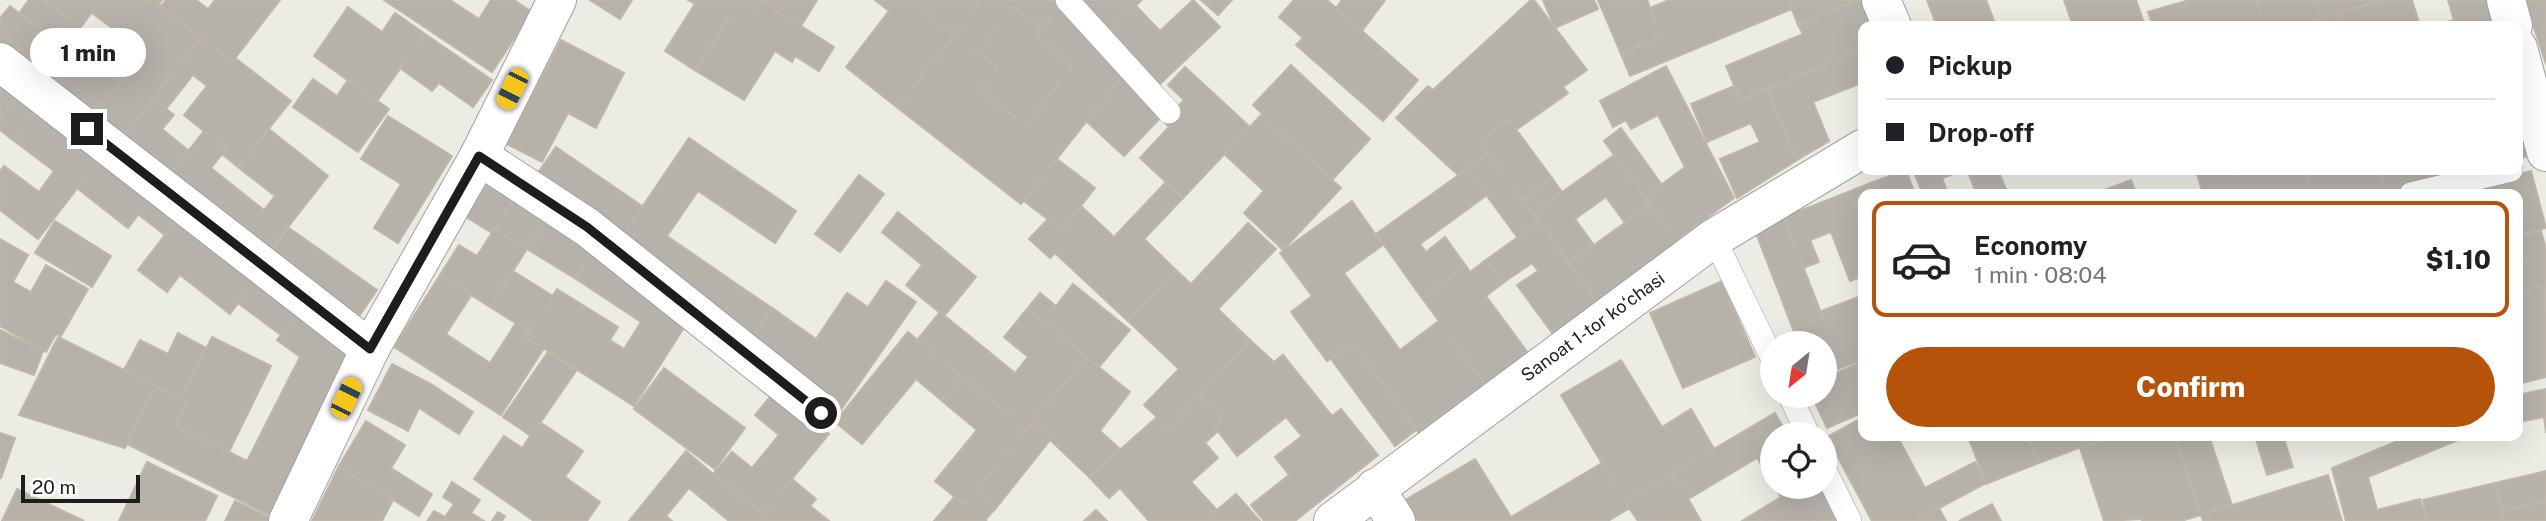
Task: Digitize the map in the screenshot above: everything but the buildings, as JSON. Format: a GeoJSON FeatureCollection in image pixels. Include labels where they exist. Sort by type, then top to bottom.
{"type":"FeatureCollection","features":[{"type":"Feature","properties":{"kind":"street"},"geometry":{"type":"LineString","coordinates":[[288,521],[370,349],[479,156],[557,0]]}},
{"type":"Feature","properties":{"kind":"street"},"geometry":{"type":"LineString","coordinates":[[1881,0],[1890,21]]}},
{"type":"Feature","properties":{"kind":"street"},"geometry":{"type":"LineString","coordinates":[[2506,0],[2512,21]]}},
{"type":"Feature","properties":{"kind":"street"},"geometry":{"type":"LineString","coordinates":[[0,62],[370,349]]}},
{"type":"Feature","properties":{"kind":"street"},"geometry":{"type":"LineString","coordinates":[[2523,67],[2546,152]]}},
{"type":"Feature","properties":{"kind":"street","name":"Sanoat 1-tor ko‘chasi"},"geometry":{"type":"LineString","coordinates":[[1333,521],[1714,238],[1858,152]]}},
{"type":"Feature","properties":{"kind":"street"},"geometry":{"type":"LineString","coordinates":[[479,156],[587,227],[821,413]]}},
{"type":"Feature","properties":{"kind":"street"},"geometry":{"type":"LineString","coordinates":[[1375,488],[1396,521]]}},
{"type":"Feature","properties":{"kind":"lane"},"geometry":{"type":"LineString","coordinates":[[1067,0],[1169,112]]}},
{"type":"Feature","properties":{"kind":"lane"},"geometry":{"type":"LineString","coordinates":[[2523,167],[2546,162]]}},
{"type":"Feature","properties":{"kind":"lane"},"geometry":{"type":"LineString","coordinates":[[2432,189],[2490,175]]}},
{"type":"Feature","properties":{"kind":"lane"},"geometry":{"type":"LineString","coordinates":[[1714,238],[1760,333]]}},
{"type":"Feature","properties":{"kind":"lane"},"geometry":{"type":"LineString","coordinates":[[1837,494],[1850,521]]}},
{"type":"Feature","properties":{"kind":"route"},"geometry":{"type":"LineString","coordinates":[[87,129],[370,349],[479,156],[587,227],[821,413]]}}]}
